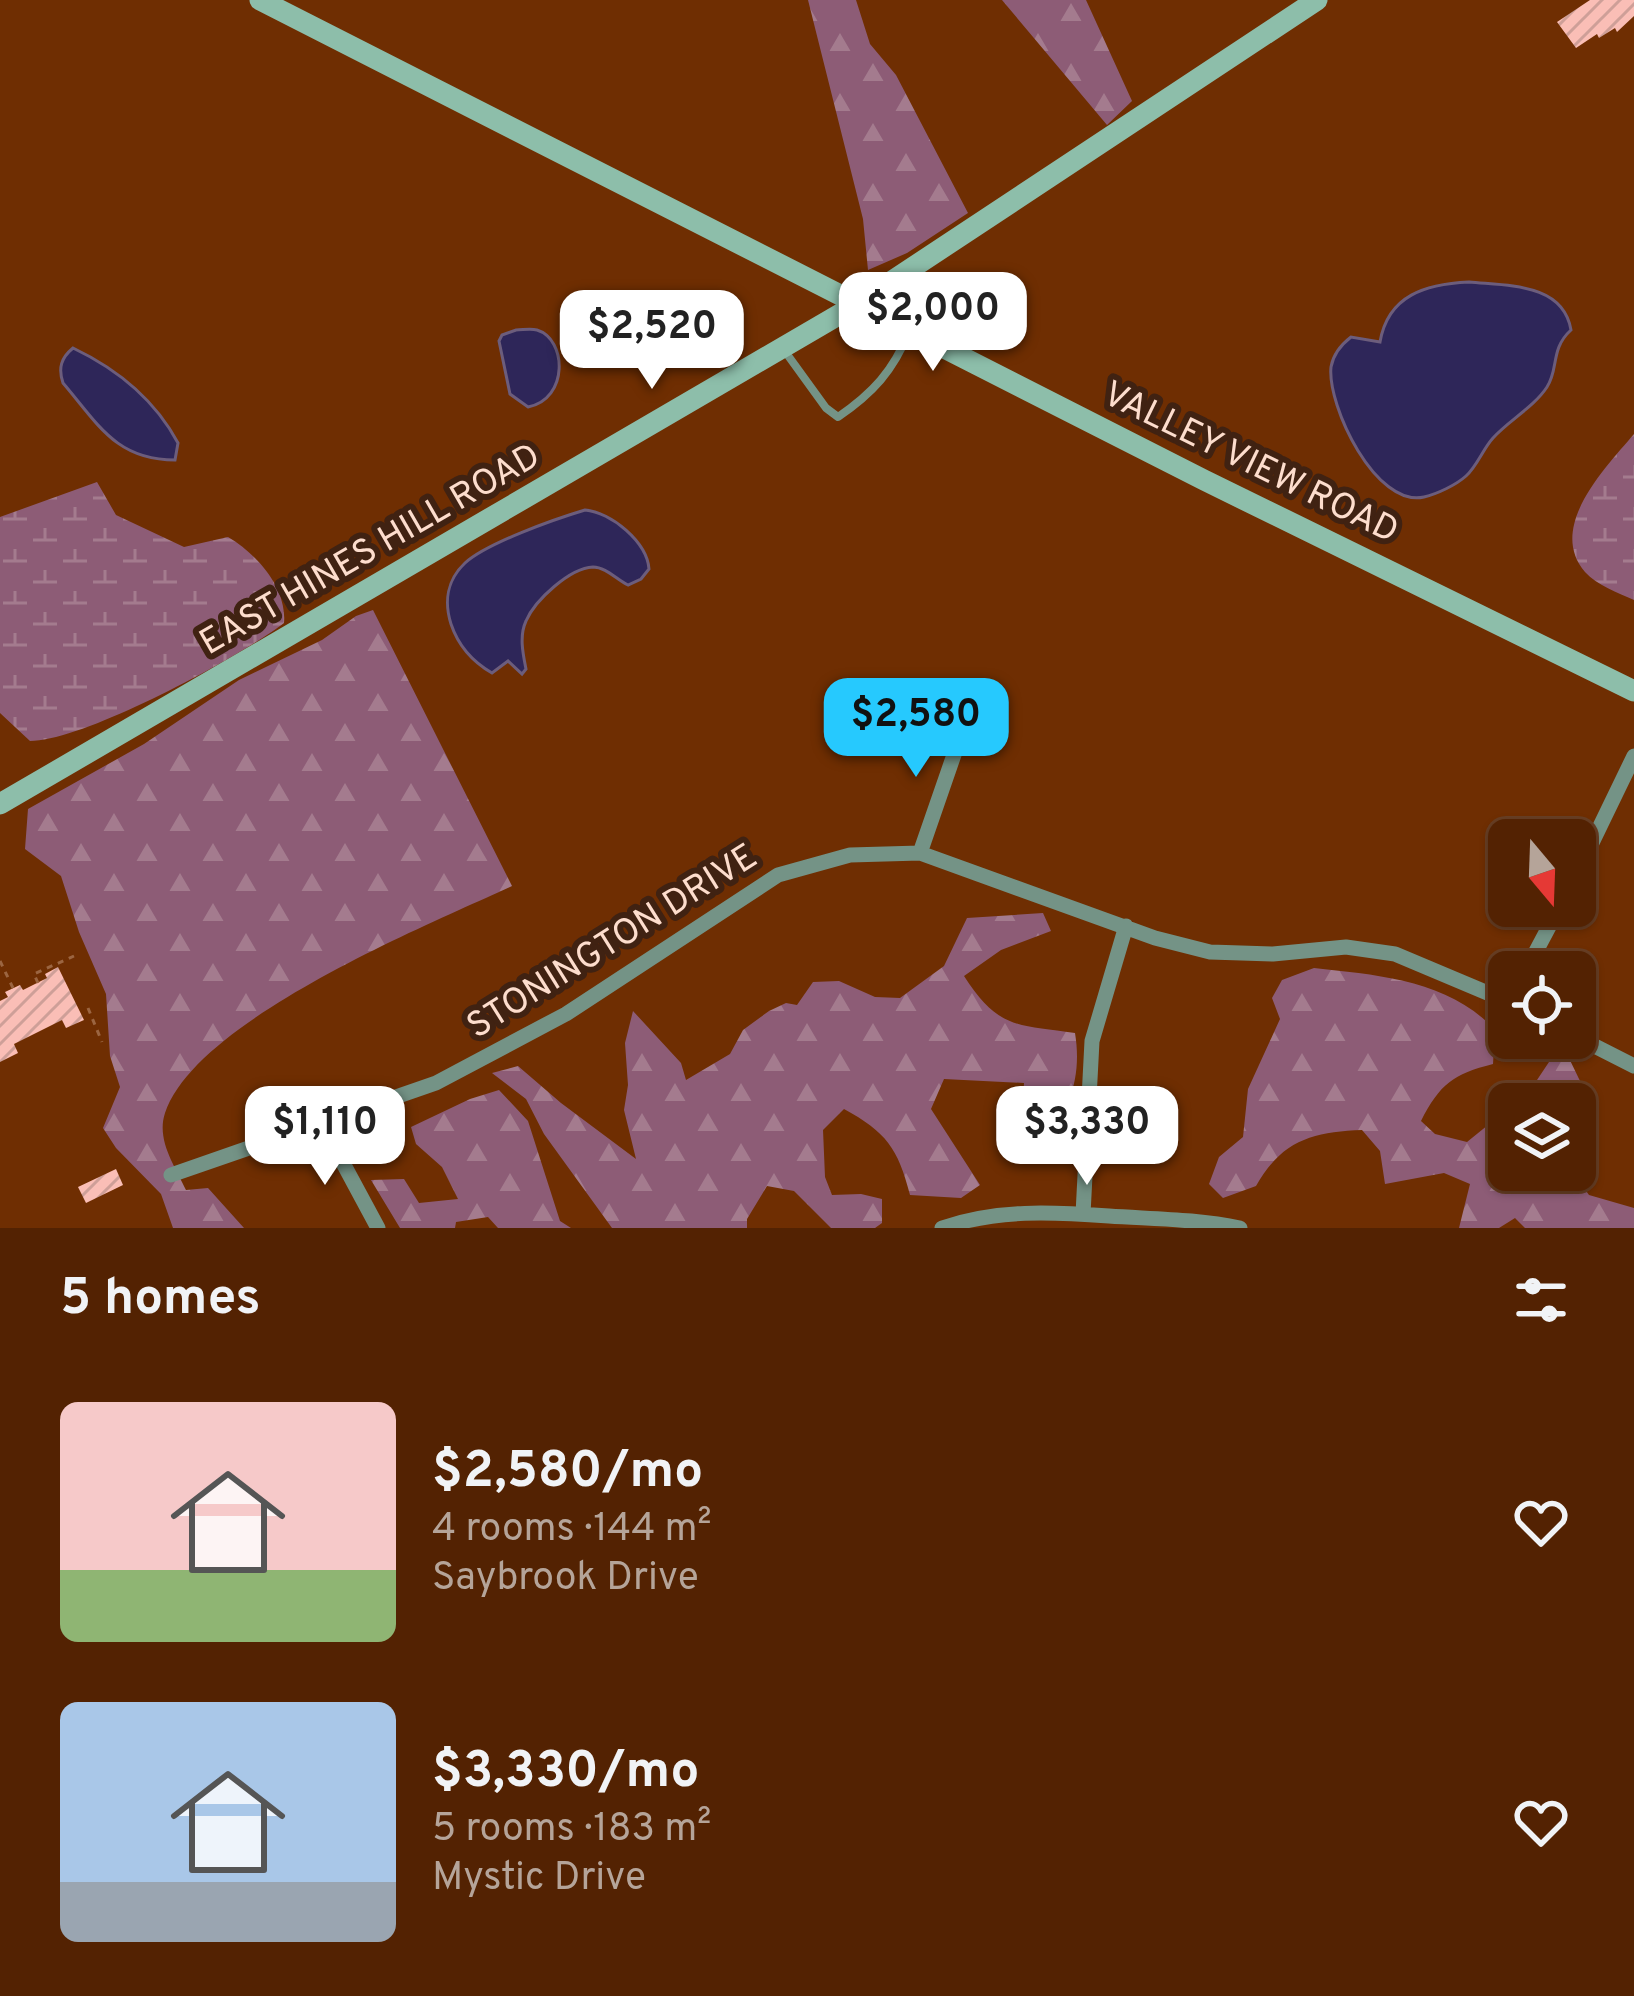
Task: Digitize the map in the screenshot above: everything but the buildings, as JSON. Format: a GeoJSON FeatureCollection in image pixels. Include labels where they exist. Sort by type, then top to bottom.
{"type":"FeatureCollection","features":[{"type":"Feature","properties":{"kind":"street","name":"VALLEY VIEW ROAD"},"geometry":{"type":"LineString","coordinates":[[260,0],[1634,691]]}},
{"type":"Feature","properties":{"kind":"street","name":"EAST HINES HILL ROAD"},"geometry":{"type":"LineString","coordinates":[[0,804],[859,303],[1317,0]]}},
{"type":"Feature","properties":{"kind":"street"},"geometry":{"type":"LineString","coordinates":[[920,853],[964,723]]}},
{"type":"Feature","properties":{"kind":"street"},"geometry":{"type":"LineString","coordinates":[[1596,835],[1634,756]]}},
{"type":"Feature","properties":{"kind":"street","name":"STONINGTON DRIVE"},"geometry":{"type":"LineString","coordinates":[[171,1175],[436,1083],[504,1050],[609,987],[778,875],[831,858],[920,853],[1210,952],[1242,955],[1346,947],[1395,954],[1488,993]]}},
{"type":"Feature","properties":{"kind":"street"},"geometry":{"type":"LineString","coordinates":[[1083,1214],[1092,1041],[1126,926]]}},
{"type":"Feature","properties":{"kind":"street"},"geometry":{"type":"LineString","coordinates":[[1596,1047],[1634,1066]]}},
{"type":"Feature","properties":{"kind":"street"},"geometry":{"type":"LineString","coordinates":[[322,1124],[378,1228]]}},
{"type":"Feature","properties":{"kind":"street"},"geometry":{"type":"LineString","coordinates":[[942,1228],[991,1216],[1083,1214],[1240,1228]]}},
{"type":"Feature","properties":{"kind":"lane"},"geometry":{"type":"LineString","coordinates":[[783,348],[826,408],[838,417],[870,395],[896,364],[910,330]]}},
{"type":"Feature","properties":{"kind":"path"},"geometry":{"type":"LineString","coordinates":[[38,982],[34,974],[74,956]]}},
{"type":"Feature","properties":{"kind":"path"},"geometry":{"type":"LineString","coordinates":[[0,961],[13,988]]}},
{"type":"Feature","properties":{"kind":"path"},"geometry":{"type":"LineString","coordinates":[[88,1008],[102,1042]]}},
{"type":"Feature","properties":{"kind":"green space"},"geometry":{"type":"Polygon","coordinates":[[[808,0],[856,0],[870,44],[896,75],[968,213],[907,253],[868,270],[863,219],[808,0]]]}},
{"type":"Feature","properties":{"kind":"green space"},"geometry":{"type":"Polygon","coordinates":[[[1002,0],[1086,0],[1132,101],[1107,125],[1002,0]]]}},
{"type":"Feature","properties":{"kind":"green space"},"geometry":{"type":"Polygon","coordinates":[[[1634,434],[1634,600],[1585,572],[1572,536],[1585,498],[1634,434]]]}},
{"type":"Feature","properties":{"kind":"green space"},"geometry":{"type":"Polygon","coordinates":[[[97,482],[116,515],[184,547],[228,537],[239,544],[275,585],[284,623],[198,676],[122,713],[30,741],[0,713],[0,517],[97,482]]]}},
{"type":"Feature","properties":{"kind":"green space"},"geometry":{"type":"Polygon","coordinates":[[[373,610],[512,886],[372,951],[265,1011],[185,1078],[165,1113],[168,1153],[186,1190],[208,1188],[244,1228],[173,1228],[161,1194],[103,1128],[120,1087],[110,1056],[106,994],[61,876],[25,849],[28,809],[144,744],[239,680],[373,610]]]}},
{"type":"Feature","properties":{"kind":"green space"},"geometry":{"type":"Polygon","coordinates":[[[1043,913],[1051,931],[1001,950],[964,976],[988,1006],[1010,1021],[1075,1033],[1075,1077],[1056,1129],[1048,1143],[1010,1141],[1024,1083],[944,1079],[931,1109],[980,1185],[961,1198],[910,1195],[888,1143],[844,1109],[823,1130],[825,1177],[832,1195],[882,1199],[882,1223],[875,1228],[831,1228],[794,1191],[767,1186],[747,1219],[747,1228],[612,1228],[544,1134],[526,1099],[492,1073],[518,1066],[636,1159],[624,1110],[628,1085],[625,1043],[633,1011],[681,1063],[686,1080],[730,1054],[743,1030],[769,1011],[786,1003],[797,1005],[813,982],[839,981],[875,997],[900,998],[944,966],[967,918],[1043,913]]]}},
{"type":"Feature","properties":{"kind":"green space"},"geometry":{"type":"Polygon","coordinates":[[[1314,968],[1363,974],[1434,990],[1477,1013],[1488,1023],[1488,1059],[1493,1059],[1493,1064],[1449,1082],[1421,1121],[1435,1134],[1467,1142],[1488,1125],[1488,1191],[1586,1191],[1634,1208],[1634,1228],[1525,1228],[1515,1218],[1499,1228],[1459,1228],[1470,1184],[1444,1173],[1385,1184],[1380,1151],[1362,1130],[1300,1142],[1277,1158],[1256,1186],[1223,1198],[1209,1184],[1219,1157],[1243,1137],[1248,1089],[1280,1019],[1272,998],[1282,980],[1314,968]]]}},
{"type":"Feature","properties":{"kind":"green space"},"geometry":{"type":"Polygon","coordinates":[[[1551,1059],[1569,1059],[1580,1081],[1578,1083],[1535,1083],[1551,1059]]]}},
{"type":"Feature","properties":{"kind":"green space"},"geometry":{"type":"Polygon","coordinates":[[[499,1090],[528,1121],[560,1221],[571,1228],[498,1228],[488,1217],[456,1222],[455,1228],[400,1228],[371,1180],[404,1179],[419,1203],[458,1199],[442,1167],[416,1144],[411,1127],[499,1090]]]}},
{"type":"Feature","properties":{"kind":"shaded area"},"geometry":{"type":"Polygon","coordinates":[[[1469,282],[1545,295],[1566,315],[1571,330],[1560,344],[1547,387],[1493,438],[1466,476],[1429,496],[1406,496],[1389,487],[1358,451],[1337,405],[1332,363],[1351,337],[1380,342],[1391,313],[1411,295],[1469,282]]]}},
{"type":"Feature","properties":{"kind":"shaded area"},"geometry":{"type":"Polygon","coordinates":[[[534,329],[547,336],[558,356],[557,381],[551,393],[528,407],[510,394],[499,341],[516,330],[534,329]]]}},
{"type":"Feature","properties":{"kind":"shaded area"},"geometry":{"type":"Polygon","coordinates":[[[73,348],[105,366],[146,400],[178,443],[175,460],[138,454],[98,425],[63,383],[62,364],[73,348]]]}},
{"type":"Feature","properties":{"kind":"shaded area"},"geometry":{"type":"Polygon","coordinates":[[[585,510],[606,516],[626,530],[642,549],[649,569],[628,585],[593,567],[564,579],[526,621],[522,639],[526,669],[522,674],[508,661],[492,673],[467,652],[454,632],[448,600],[454,577],[465,563],[489,548],[585,510]]]}}]}
